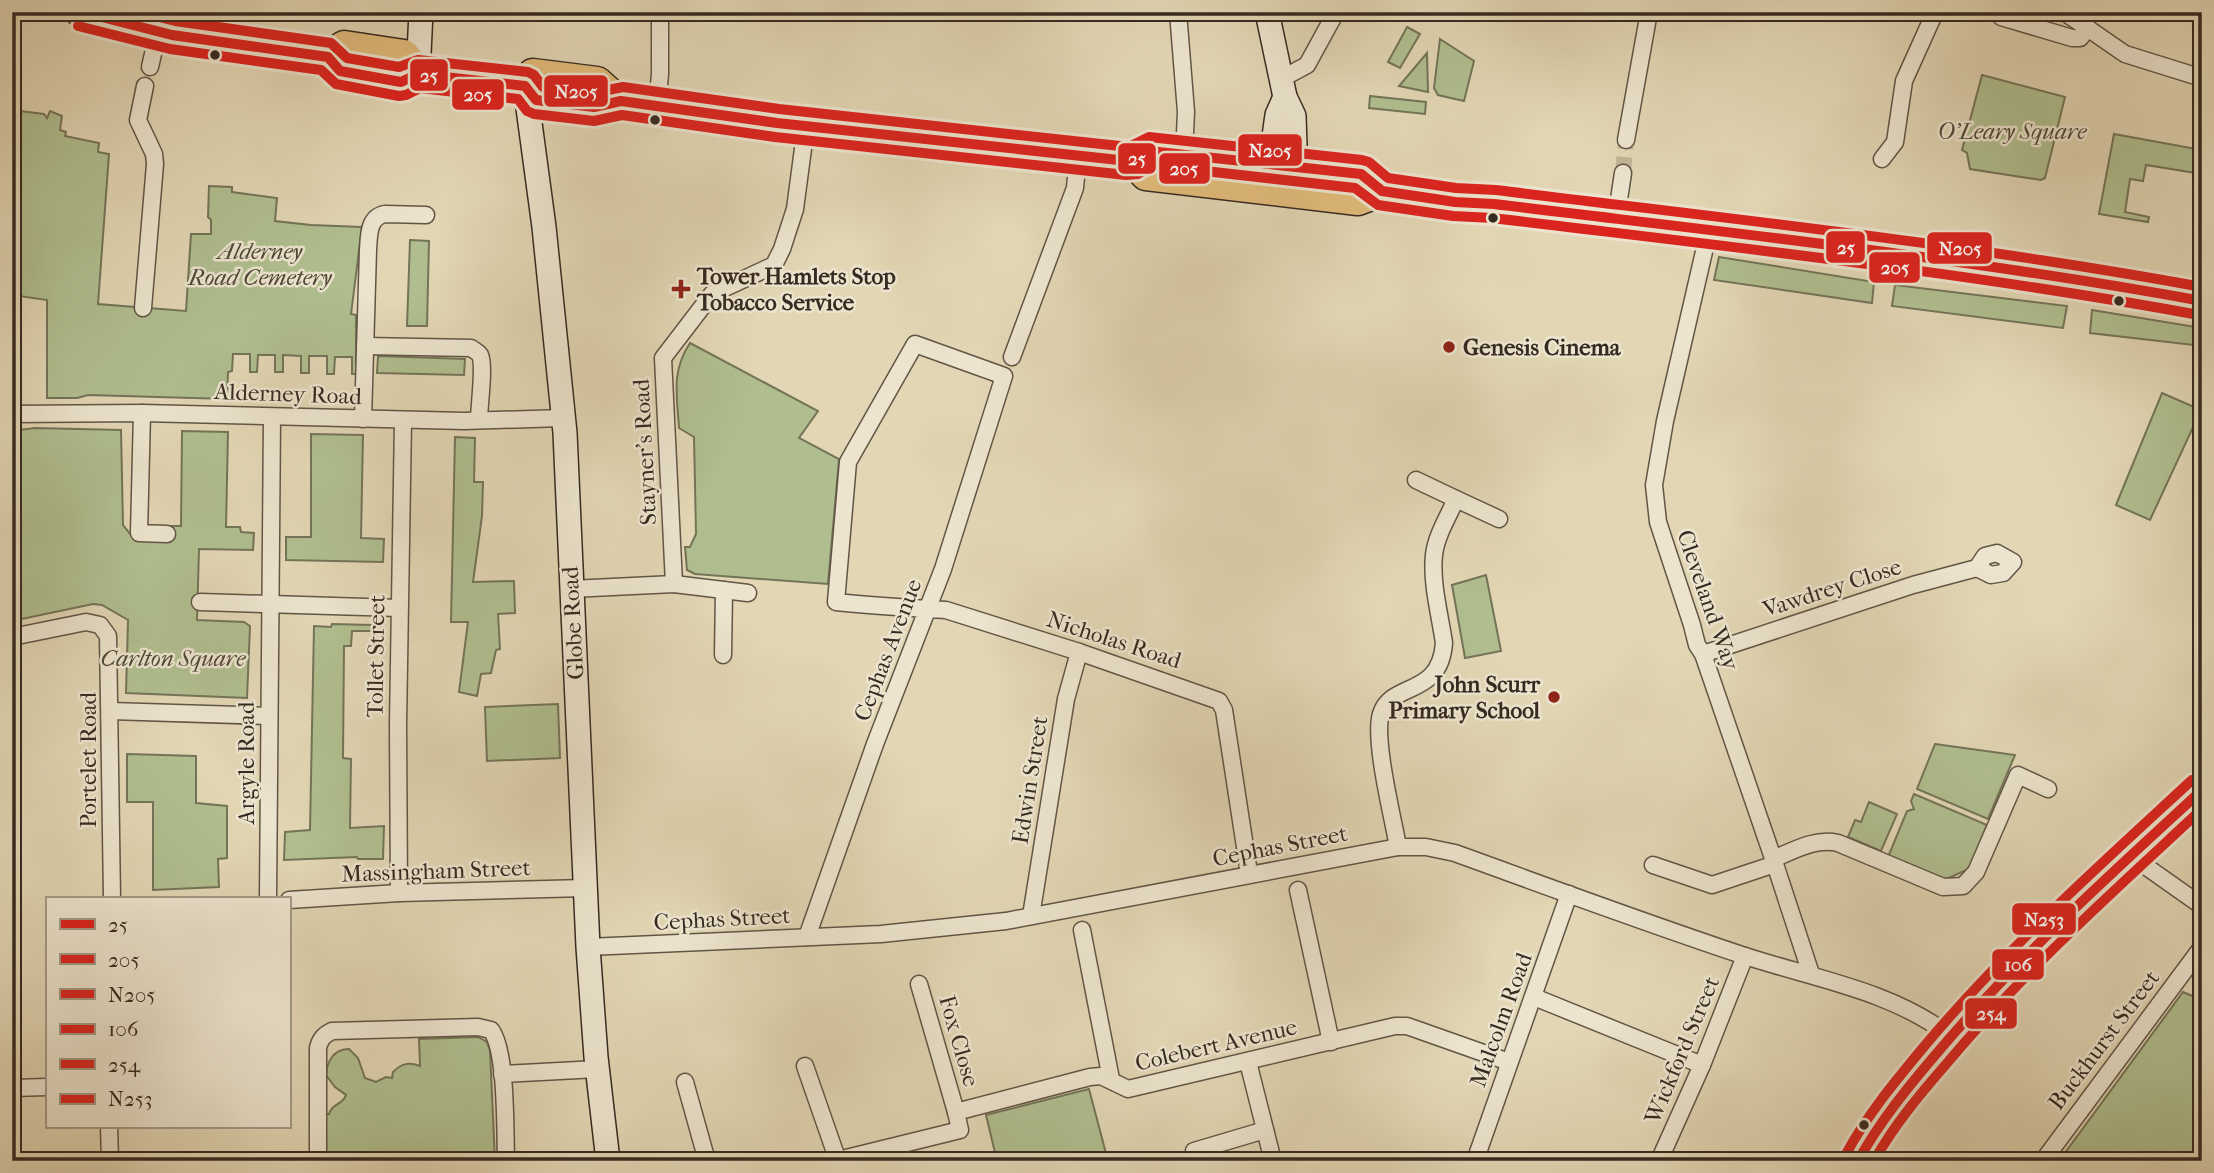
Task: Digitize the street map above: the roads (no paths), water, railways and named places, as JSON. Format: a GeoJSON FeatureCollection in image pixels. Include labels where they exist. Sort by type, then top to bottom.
{"type":"FeatureCollection","features":[{"type":"Feature","properties":{"kind":"highway"},"geometry":{"type":"LineString","coordinates":[[81,12],[158,32],[328,57],[344,47],[404,55],[418,74],[525,86],[533,74],[597,82],[617,100],[806,126],[1133,161],[1149,151],[1184,155],[1358,200],[1382,191],[1455,202],[1476,202],[1911,254],[2107,282],[2202,301]]}},
{"type":"Feature","properties":{"kind":"highway"},"geometry":{"type":"LineString","coordinates":[[1133,161],[1146,175],[1280,178]]}},
{"type":"Feature","properties":{"kind":"main road"},"geometry":{"type":"LineString","coordinates":[[418,74],[421,12]]}},
{"type":"Feature","properties":{"kind":"main road"},"geometry":{"type":"LineString","coordinates":[[1267,12],[1283,88],[1277,115],[1280,178]]}},
{"type":"Feature","properties":{"kind":"main road","name":"Globe Road"},"geometry":{"type":"LineString","coordinates":[[525,86],[544,227],[563,418],[588,947],[597,1069],[608,1161]]}},
{"type":"Feature","properties":{"kind":"main road"},"geometry":{"type":"LineString","coordinates":[[1858,1161],[1876,1130],[1981,1000],[2202,790]]}},
{"type":"Feature","properties":{"kind":"street"},"geometry":{"type":"LineString","coordinates":[[657,106],[660,12]]}},
{"type":"Feature","properties":{"kind":"street"},"geometry":{"type":"LineString","coordinates":[[1178,12],[1186,112],[1184,155]]}},
{"type":"Feature","properties":{"kind":"street"},"geometry":{"type":"LineString","coordinates":[[1283,88],[1307,65],[1336,12]]}},
{"type":"Feature","properties":{"kind":"street"},"geometry":{"type":"LineString","coordinates":[[1626,140],[1649,12]]}},
{"type":"Feature","properties":{"kind":"street"},"geometry":{"type":"LineString","coordinates":[[1882,159],[1895,142],[1903,81],[1935,12]]}},
{"type":"Feature","properties":{"kind":"street"},"geometry":{"type":"LineString","coordinates":[[2064,12],[2125,54],[2202,78]]}},
{"type":"Feature","properties":{"kind":"street"},"geometry":{"type":"LineString","coordinates":[[2001,17],[2072,38],[2080,38],[2088,28]]}},
{"type":"Feature","properties":{"kind":"street"},"geometry":{"type":"LineString","coordinates":[[150,67],[158,32]]}},
{"type":"Feature","properties":{"kind":"street"},"geometry":{"type":"LineString","coordinates":[[143,308],[155,164],[154,154],[138,120],[145,86]]}},
{"type":"Feature","properties":{"kind":"street","name":"Stayner's Road"},"geometry":{"type":"LineString","coordinates":[[674,584],[663,358],[712,294],[774,265],[796,209],[806,126]]}},
{"type":"Feature","properties":{"kind":"street"},"geometry":{"type":"LineString","coordinates":[[1012,357],[1074,188],[1078,155]]}},
{"type":"Feature","properties":{"kind":"street"},"geometry":{"type":"LineString","coordinates":[[1616,219],[1623,173]]}},
{"type":"Feature","properties":{"kind":"street"},"geometry":{"type":"LineString","coordinates":[[363,419],[368,250],[372,223],[378,215],[426,215]]}},
{"type":"Feature","properties":{"kind":"street","name":"Cleveland Way"},"geometry":{"type":"LineString","coordinates":[[1709,230],[1668,408],[1654,485],[1660,530],[1692,631],[1703,654],[1811,974]]}},
{"type":"Feature","properties":{"kind":"street","name":"Nicholas Road"},"geometry":{"type":"LineString","coordinates":[[1004,376],[920,344],[912,347],[848,462],[836,602],[946,610],[1079,652],[1219,701],[1224,710],[1249,873]]}},
{"type":"Feature","properties":{"kind":"street"},"geometry":{"type":"LineString","coordinates":[[365,346],[471,348],[479,353],[479,420]]}},
{"type":"Feature","properties":{"kind":"street","name":"Cephas Avenue"},"geometry":{"type":"LineString","coordinates":[[807,937],[875,744],[943,569],[1004,376]]}},
{"type":"Feature","properties":{"kind":"street"},"geometry":{"type":"LineString","coordinates":[[142,413],[139,533],[167,534]]}},
{"type":"Feature","properties":{"kind":"street","name":"Alderney Road"},"geometry":{"type":"LineString","coordinates":[[12,414],[142,413],[402,420],[563,418]]}},
{"type":"Feature","properties":{"kind":"street","name":"Argyle Road"},"geometry":{"type":"LineString","coordinates":[[268,897],[272,417]]}},
{"type":"Feature","properties":{"kind":"street","name":"Tollet Street"},"geometry":{"type":"LineString","coordinates":[[399,893],[402,420]]}},
{"type":"Feature","properties":{"kind":"street"},"geometry":{"type":"LineString","coordinates":[[1416,480],[1499,519]]}},
{"type":"Feature","properties":{"kind":"street"},"geometry":{"type":"LineString","coordinates":[[1398,847],[1381,752],[1381,714],[1392,698],[1422,684],[1432,676],[1443,654],[1434,555],[1439,536],[1457,499]]}},
{"type":"Feature","properties":{"kind":"street","name":"Vawdrey Close"},"geometry":{"type":"LineString","coordinates":[[1703,654],[1923,582],[1977,568]]}},
{"type":"Feature","properties":{"kind":"street"},"geometry":{"type":"LineString","coordinates":[[571,589],[674,584],[748,593]]}},
{"type":"Feature","properties":{"kind":"street"},"geometry":{"type":"LineString","coordinates":[[723,655],[724,590]]}},
{"type":"Feature","properties":{"kind":"street"},"geometry":{"type":"LineString","coordinates":[[200,602],[399,608]]}},
{"type":"Feature","properties":{"kind":"street","name":"Portelet Road"},"geometry":{"type":"LineString","coordinates":[[12,637],[86,622],[100,625],[110,643],[112,897]]}},
{"type":"Feature","properties":{"kind":"street","name":"Edwin Street"},"geometry":{"type":"LineString","coordinates":[[1031,916],[1066,699],[1079,652]]}},
{"type":"Feature","properties":{"kind":"street"},"geometry":{"type":"LineString","coordinates":[[110,711],[268,716]]}},
{"type":"Feature","properties":{"kind":"street"},"geometry":{"type":"LineString","coordinates":[[1653,865],[1712,885],[1815,842],[1827,841],[1838,843],[1942,887],[1963,886],[1976,872],[2018,775],[2048,789]]}},
{"type":"Feature","properties":{"kind":"street","name":"Cephas Street"},"geometry":{"type":"LineString","coordinates":[[588,947],[905,932],[1031,916],[1398,847],[1426,847],[1455,853],[1745,956],[1811,974],[1921,1015],[1950,1036]]}},
{"type":"Feature","properties":{"kind":"street"},"geometry":{"type":"LineString","coordinates":[[2131,856],[2202,906]]}},
{"type":"Feature","properties":{"kind":"street","name":"Massingham Street"},"geometry":{"type":"LineString","coordinates":[[290,900],[399,893],[585,888]]}},
{"type":"Feature","properties":{"kind":"street"},"geometry":{"type":"LineString","coordinates":[[1298,890],[1331,1042]]}},
{"type":"Feature","properties":{"kind":"street","name":"Malcolm Road"},"geometry":{"type":"LineString","coordinates":[[1475,1161],[1569,894]]}},
{"type":"Feature","properties":{"kind":"street"},"geometry":{"type":"LineString","coordinates":[[1082,930],[1111,1079]]}},
{"type":"Feature","properties":{"kind":"street","name":"Buckhurst Street"},"geometry":{"type":"LineString","coordinates":[[2043,1161],[2202,947]]}},
{"type":"Feature","properties":{"kind":"street","name":"Wickford Street"},"geometry":{"type":"LineString","coordinates":[[1659,1161],[1702,1065],[1745,956]]}},
{"type":"Feature","properties":{"kind":"street","name":"Fox Close"},"geometry":{"type":"LineString","coordinates":[[919,984],[956,1112]]}},
{"type":"Feature","properties":{"kind":"street"},"geometry":{"type":"LineString","coordinates":[[1534,997],[1702,1065]]}},
{"type":"Feature","properties":{"kind":"street","name":"Colebert Avenue"},"geometry":{"type":"LineString","coordinates":[[956,1112],[1090,1077],[1111,1079],[1128,1089],[1395,1026],[1407,1026],[1509,1062]]}},
{"type":"Feature","properties":{"kind":"street"},"geometry":{"type":"LineString","coordinates":[[318,1161],[317,1048],[325,1034],[332,1031],[485,1027],[495,1035],[502,1074],[506,1161]]}},
{"type":"Feature","properties":{"kind":"street"},"geometry":{"type":"LineString","coordinates":[[1248,1062],[1273,1161]]}},
{"type":"Feature","properties":{"kind":"street"},"geometry":{"type":"LineString","coordinates":[[805,1066],[837,1160],[960,1130],[956,1112]]}},
{"type":"Feature","properties":{"kind":"street"},"geometry":{"type":"LineString","coordinates":[[502,1074],[597,1069]]}},
{"type":"Feature","properties":{"kind":"street"},"geometry":{"type":"LineString","coordinates":[[685,1082],[707,1161]]}},
{"type":"Feature","properties":{"kind":"street"},"geometry":{"type":"LineString","coordinates":[[12,1088],[46,1087]]}},
{"type":"Feature","properties":{"kind":"street"},"geometry":{"type":"LineString","coordinates":[[109,1128],[110,1161]]}},
{"type":"Feature","properties":{"kind":"street"},"geometry":{"type":"LineString","coordinates":[[1196,1161],[1194,1151],[1265,1130]]}},
{"type":"Feature","properties":{"kind":"tunnel"},"geometry":{"type":"LineString","coordinates":[[1623,173],[1626,140]]}},
{"type":"Feature","properties":{"kind":"place","name":"Tower Hamlets Stop Tobacco Service"},"geometry":{"type":"Point","coordinates":[681,289]}},
{"type":"Feature","properties":{"kind":"place","name":"Genesis Cinema"},"geometry":{"type":"Point","coordinates":[1449,347]}},
{"type":"Feature","properties":{"kind":"place","name":"John Scurr Primary School"},"geometry":{"type":"Point","coordinates":[1554,697]}},
{"type":"Feature","properties":{"kind":"park label","name":"O'Leary Square"},"geometry":{"type":"Point","coordinates":[2012,131]}},
{"type":"Feature","properties":{"kind":"park label","name":"Alderney Road Cemetery"},"geometry":{"type":"Point","coordinates":[260,264]}},
{"type":"Feature","properties":{"kind":"park label","name":"Carlton Square"},"geometry":{"type":"Point","coordinates":[173,658]}}]}
